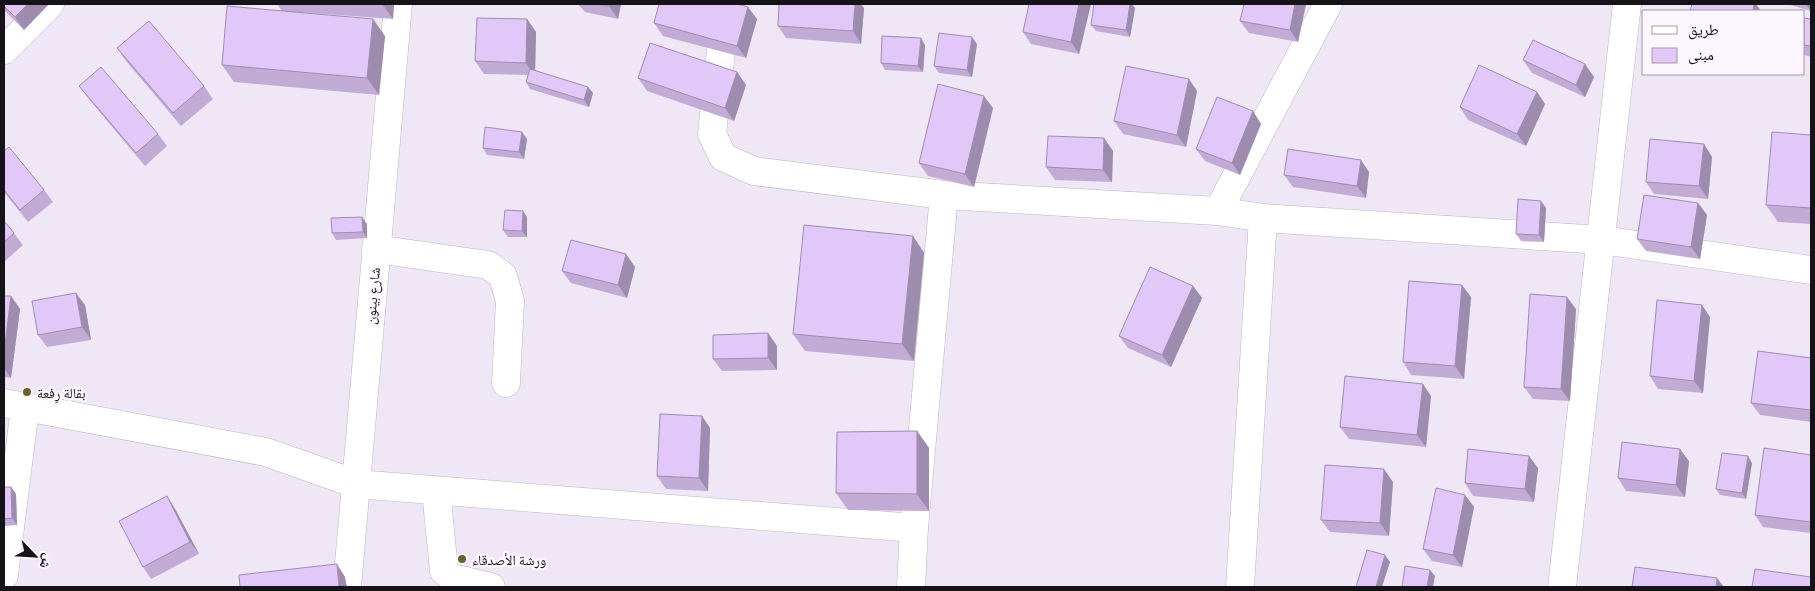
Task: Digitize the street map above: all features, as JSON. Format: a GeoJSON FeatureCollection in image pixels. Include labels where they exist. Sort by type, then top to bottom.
{"type":"FeatureCollection","features":[{"type":"Feature","properties":{"kind":"street"},"geometry":{"type":"LineString","coordinates":[[4,50],[50,4]]}},
{"type":"Feature","properties":{"kind":"street","name":"شارع بينون"},"geometry":{"type":"LineString","coordinates":[[347,587],[398,4]]}},
{"type":"Feature","properties":{"kind":"street"},"geometry":{"type":"LineString","coordinates":[[726,4],[712,134],[724,156],[754,171],[944,195],[1218,211],[1263,218],[1602,240],[1811,270]]}},
{"type":"Feature","properties":{"kind":"street"},"geometry":{"type":"LineString","coordinates":[[1218,211],[1328,4]]}},
{"type":"Feature","properties":{"kind":"street"},"geometry":{"type":"LineString","coordinates":[[1562,587],[1602,240],[1626,4]]}},
{"type":"Feature","properties":{"kind":"street"},"geometry":{"type":"LineString","coordinates":[[911,587],[914,528],[944,195]]}},
{"type":"Feature","properties":{"kind":"street"},"geometry":{"type":"LineString","coordinates":[[1240,587],[1263,218]]}},
{"type":"Feature","properties":{"kind":"street"},"geometry":{"type":"LineString","coordinates":[[376,249],[488,265],[503,276],[510,301],[506,383]]}},
{"type":"Feature","properties":{"kind":"street"},"geometry":{"type":"LineString","coordinates":[[4,574],[14,406],[266,452],[356,484],[914,528]]}},
{"type":"Feature","properties":{"kind":"street"},"geometry":{"type":"LineString","coordinates":[[436,490],[444,571],[453,578],[491,587]]}},
{"type":"Feature","properties":{"kind":"building"},"geometry":{"type":"Polygon","coordinates":[[[4,4],[28,4],[15,17],[4,4]]]}},
{"type":"Feature","properties":{"kind":"building"},"geometry":{"type":"Polygon","coordinates":[[[659,4],[737,4],[748,7],[737,46],[654,23],[659,4]]]}},
{"type":"Feature","properties":{"kind":"building"},"geometry":{"type":"Polygon","coordinates":[[[779,4],[855,4],[853,31],[778,26],[779,4]]]}},
{"type":"Feature","properties":{"kind":"building"},"geometry":{"type":"Polygon","coordinates":[[[1029,4],[1079,4],[1071,42],[1023,32],[1029,4]]]}},
{"type":"Feature","properties":{"kind":"building"},"geometry":{"type":"Polygon","coordinates":[[[1094,4],[1130,4],[1126,30],[1091,25],[1094,4]]]}},
{"type":"Feature","properties":{"kind":"building"},"geometry":{"type":"Polygon","coordinates":[[[1244,4],[1295,4],[1290,30],[1240,21],[1244,4]]]}},
{"type":"Feature","properties":{"kind":"building"},"geometry":{"type":"Polygon","coordinates":[[[1692,4],[1754,4],[1753,10],[1690,10],[1692,4]]]}},
{"type":"Feature","properties":{"kind":"building"},"geometry":{"type":"Polygon","coordinates":[[[227,6],[373,19],[367,78],[222,65],[227,6]]]}},
{"type":"Feature","properties":{"kind":"building"},"geometry":{"type":"Polygon","coordinates":[[[477,18],[527,19],[526,63],[475,61],[477,18]]]}},
{"type":"Feature","properties":{"kind":"building"},"geometry":{"type":"Polygon","coordinates":[[[1805,18],[1811,19],[1811,46],[1805,45],[1805,18]]]}},
{"type":"Feature","properties":{"kind":"building"},"geometry":{"type":"Polygon","coordinates":[[[149,21],[204,86],[173,113],[117,48],[149,21]]]}},
{"type":"Feature","properties":{"kind":"building"},"geometry":{"type":"Polygon","coordinates":[[[939,33],[972,37],[967,70],[934,66],[939,33]]]}},
{"type":"Feature","properties":{"kind":"building"},"geometry":{"type":"Polygon","coordinates":[[[882,36],[921,38],[918,66],[881,63],[882,36]]]}},
{"type":"Feature","properties":{"kind":"building"},"geometry":{"type":"Polygon","coordinates":[[[1533,40],[1585,64],[1576,85],[1523,60],[1533,40]]]}},
{"type":"Feature","properties":{"kind":"building"},"geometry":{"type":"Polygon","coordinates":[[[650,43],[737,72],[725,108],[638,78],[650,43]]]}},
{"type":"Feature","properties":{"kind":"building"},"geometry":{"type":"Polygon","coordinates":[[[1479,65],[1537,92],[1517,134],[1460,107],[1479,65]]]}},
{"type":"Feature","properties":{"kind":"building"},"geometry":{"type":"Polygon","coordinates":[[[1126,66],[1189,79],[1177,135],[1114,121],[1126,66]]]}},
{"type":"Feature","properties":{"kind":"building"},"geometry":{"type":"Polygon","coordinates":[[[101,67],[158,134],[136,153],[79,86],[101,67]]]}},
{"type":"Feature","properties":{"kind":"building"},"geometry":{"type":"Polygon","coordinates":[[[530,69],[588,87],[584,100],[526,82],[530,69]]]}},
{"type":"Feature","properties":{"kind":"building"},"geometry":{"type":"Polygon","coordinates":[[[938,84],[984,96],[965,174],[919,163],[938,84]]]}},
{"type":"Feature","properties":{"kind":"building"},"geometry":{"type":"Polygon","coordinates":[[[1217,97],[1253,111],[1232,163],[1196,149],[1217,97]]]}},
{"type":"Feature","properties":{"kind":"building"},"geometry":{"type":"Polygon","coordinates":[[[485,127],[522,132],[519,152],[483,148],[485,127]]]}},
{"type":"Feature","properties":{"kind":"building"},"geometry":{"type":"Polygon","coordinates":[[[1772,132],[1811,135],[1811,208],[1766,205],[1772,132]]]}},
{"type":"Feature","properties":{"kind":"building"},"geometry":{"type":"Polygon","coordinates":[[[1048,136],[1104,138],[1103,170],[1046,167],[1048,136]]]}},
{"type":"Feature","properties":{"kind":"building"},"geometry":{"type":"Polygon","coordinates":[[[1650,139],[1704,144],[1699,186],[1646,182],[1650,139]]]}},
{"type":"Feature","properties":{"kind":"building"},"geometry":{"type":"Polygon","coordinates":[[[9,147],[44,190],[20,210],[4,190],[4,151],[9,147]]]}},
{"type":"Feature","properties":{"kind":"building"},"geometry":{"type":"Polygon","coordinates":[[[1288,149],[1361,160],[1357,186],[1284,175],[1288,149]]]}},
{"type":"Feature","properties":{"kind":"building"},"geometry":{"type":"Polygon","coordinates":[[[1644,195],[1698,203],[1691,247],[1637,239],[1644,195]]]}},
{"type":"Feature","properties":{"kind":"building"},"geometry":{"type":"Polygon","coordinates":[[[1518,199],[1541,201],[1539,235],[1516,234],[1518,199]]]}},
{"type":"Feature","properties":{"kind":"building"},"geometry":{"type":"Polygon","coordinates":[[[505,210],[523,211],[522,231],[503,230],[505,210]]]}},
{"type":"Feature","properties":{"kind":"building"},"geometry":{"type":"Polygon","coordinates":[[[362,217],[363,232],[332,233],[331,218],[362,217]]]}},
{"type":"Feature","properties":{"kind":"building"},"geometry":{"type":"Polygon","coordinates":[[[4,221],[14,233],[4,242],[4,221]]]}},
{"type":"Feature","properties":{"kind":"building"},"geometry":{"type":"Polygon","coordinates":[[[804,225],[913,236],[902,344],[793,334],[804,225]]]}},
{"type":"Feature","properties":{"kind":"building"},"geometry":{"type":"Polygon","coordinates":[[[571,240],[626,254],[618,285],[562,271],[571,240]]]}},
{"type":"Feature","properties":{"kind":"building"},"geometry":{"type":"Polygon","coordinates":[[[1150,267],[1193,286],[1162,355],[1119,336],[1150,267]]]}},
{"type":"Feature","properties":{"kind":"building"},"geometry":{"type":"Polygon","coordinates":[[[1409,281],[1462,285],[1455,366],[1403,362],[1409,281]]]}},
{"type":"Feature","properties":{"kind":"building"},"geometry":{"type":"Polygon","coordinates":[[[76,293],[82,327],[38,335],[32,301],[76,293]]]}},
{"type":"Feature","properties":{"kind":"building"},"geometry":{"type":"Polygon","coordinates":[[[1530,294],[1567,297],[1561,389],[1524,387],[1530,294]]]}},
{"type":"Feature","properties":{"kind":"building"},"geometry":{"type":"Polygon","coordinates":[[[4,296],[11,296],[4,352],[4,296]]]}},
{"type":"Feature","properties":{"kind":"building"},"geometry":{"type":"Polygon","coordinates":[[[1657,300],[1702,305],[1694,381],[1650,376],[1657,300]]]}},
{"type":"Feature","properties":{"kind":"building"},"geometry":{"type":"Polygon","coordinates":[[[768,333],[768,358],[713,359],[713,335],[768,333]]]}},
{"type":"Feature","properties":{"kind":"building"},"geometry":{"type":"Polygon","coordinates":[[[1758,351],[1811,358],[1811,410],[1751,403],[1758,351]]]}},
{"type":"Feature","properties":{"kind":"building"},"geometry":{"type":"Polygon","coordinates":[[[1345,376],[1423,384],[1417,435],[1340,427],[1345,376]]]}},
{"type":"Feature","properties":{"kind":"building"},"geometry":{"type":"Polygon","coordinates":[[[660,414],[702,416],[699,478],[657,476],[660,414]]]}},
{"type":"Feature","properties":{"kind":"building"},"geometry":{"type":"Polygon","coordinates":[[[917,431],[917,494],[836,493],[837,432],[917,431]]]}},
{"type":"Feature","properties":{"kind":"building"},"geometry":{"type":"Polygon","coordinates":[[[1622,442],[1680,449],[1676,485],[1618,478],[1622,442]]]}},
{"type":"Feature","properties":{"kind":"building"},"geometry":{"type":"Polygon","coordinates":[[[1764,448],[1811,455],[1811,522],[1755,515],[1764,448]]]}},
{"type":"Feature","properties":{"kind":"building"},"geometry":{"type":"Polygon","coordinates":[[[1468,449],[1529,456],[1525,489],[1465,483],[1468,449]]]}},
{"type":"Feature","properties":{"kind":"building"},"geometry":{"type":"Polygon","coordinates":[[[1722,453],[1748,456],[1742,493],[1716,489],[1722,453]]]}},
{"type":"Feature","properties":{"kind":"building"},"geometry":{"type":"Polygon","coordinates":[[[1325,465],[1384,469],[1380,523],[1321,520],[1325,465]]]}},
{"type":"Feature","properties":{"kind":"building"},"geometry":{"type":"Polygon","coordinates":[[[4,487],[11,487],[12,518],[4,519],[4,487]]]}},
{"type":"Feature","properties":{"kind":"building"},"geometry":{"type":"Polygon","coordinates":[[[1436,488],[1465,495],[1453,555],[1423,549],[1436,488]]]}},
{"type":"Feature","properties":{"kind":"building"},"geometry":{"type":"Polygon","coordinates":[[[167,496],[190,542],[143,567],[119,521],[167,496]]]}},
{"type":"Feature","properties":{"kind":"building"},"geometry":{"type":"Polygon","coordinates":[[[1367,550],[1385,555],[1376,587],[1356,587],[1367,550]]]}},
{"type":"Feature","properties":{"kind":"building"},"geometry":{"type":"Polygon","coordinates":[[[337,564],[339,587],[240,587],[239,575],[337,564]]]}},
{"type":"Feature","properties":{"kind":"building"},"geometry":{"type":"Polygon","coordinates":[[[1405,566],[1430,570],[1427,587],[1402,587],[1405,566]]]}},
{"type":"Feature","properties":{"kind":"building"},"geometry":{"type":"Polygon","coordinates":[[[1635,567],[1717,578],[1716,587],[1632,587],[1635,567]]]}},
{"type":"Feature","properties":{"kind":"building"},"geometry":{"type":"Polygon","coordinates":[[[1755,569],[1811,577],[1811,587],[1752,587],[1755,569]]]}},
{"type":"Feature","properties":{"kind":"place","name":"بقالة رِفعة"},"geometry":{"type":"Point","coordinates":[27,392]}},
{"type":"Feature","properties":{"kind":"place","name":"ورشة الأصدقاء"},"geometry":{"type":"Point","coordinates":[462,559]}}]}
